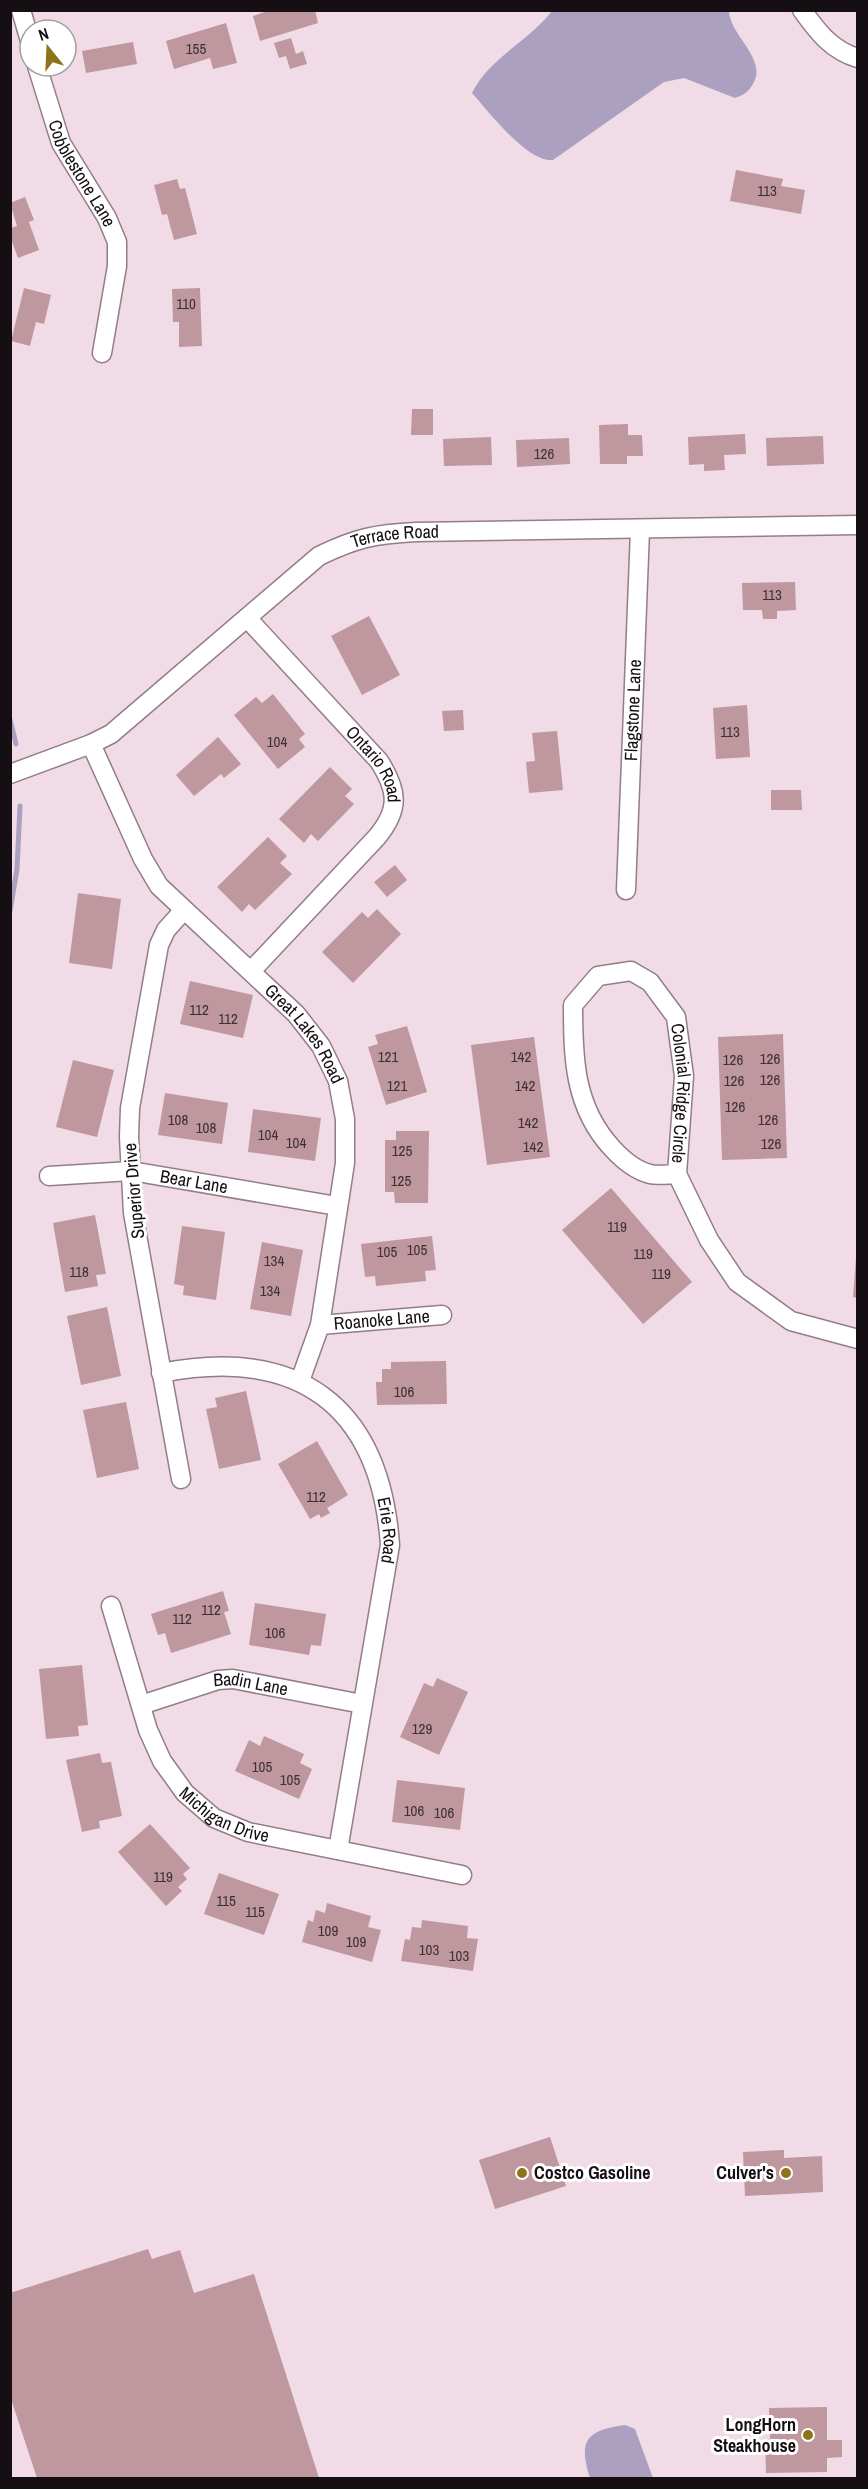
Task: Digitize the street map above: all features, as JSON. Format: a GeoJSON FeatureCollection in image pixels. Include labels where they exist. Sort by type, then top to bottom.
{"type":"FeatureCollection","features":[{"type":"Feature","properties":{"kind":"street"},"geometry":{"type":"LineString","coordinates":[[802,10],[819,33],[843,54],[858,58]]}},
{"type":"Feature","properties":{"kind":"street","name":"Cobblestone Lane"},"geometry":{"type":"LineString","coordinates":[[41,78],[62,143],[107,218],[117,242],[117,266],[102,353]]}},
{"type":"Feature","properties":{"kind":"street","name":"Terrace Road"},"geometry":{"type":"LineString","coordinates":[[10,774],[91,744],[111,734],[320,556],[353,540],[380,534],[858,525]]}},
{"type":"Feature","properties":{"kind":"street","name":"Flagstone Lane"},"geometry":{"type":"LineString","coordinates":[[626,890],[640,530]]}},
{"type":"Feature","properties":{"kind":"street","name":"Ontario Road"},"geometry":{"type":"LineString","coordinates":[[247,618],[379,761],[392,781],[395,801],[389,822],[383,830],[251,971]]}},
{"type":"Feature","properties":{"kind":"street","name":"Great Lakes Road"},"geometry":{"type":"LineString","coordinates":[[91,744],[143,859],[159,886],[296,1014],[321,1046],[338,1081],[345,1119],[345,1152],[320,1325],[300,1381]]}},
{"type":"Feature","properties":{"kind":"street","name":"Superior Drive"},"geometry":{"type":"LineString","coordinates":[[181,1479],[133,1213],[130,1108],[159,945],[166,930],[184,910]]}},
{"type":"Feature","properties":{"kind":"street","name":"Colonial Ridge Circle"},"geometry":{"type":"LineString","coordinates":[[677,1174],[650,1174],[625,1162],[595,1130],[583,1100],[573,1056],[573,1005],[598,976],[631,971],[650,982],[676,1017],[684,1076],[677,1174],[709,1240],[737,1282],[791,1321],[858,1339]]}},
{"type":"Feature","properties":{"kind":"street","name":"Bear Lane"},"geometry":{"type":"LineString","coordinates":[[49,1176],[131,1171],[337,1206]]}},
{"type":"Feature","properties":{"kind":"street","name":"Roanoke Lane"},"geometry":{"type":"LineString","coordinates":[[320,1325],[442,1315]]}},
{"type":"Feature","properties":{"kind":"street","name":"Erie Road"},"geometry":{"type":"LineString","coordinates":[[161,1373],[196,1366],[233,1365],[263,1369],[300,1381],[326,1400],[349,1423],[368,1448],[381,1479],[388,1508],[390,1545],[338,1850]]}},
{"type":"Feature","properties":{"kind":"street","name":"Michigan Drive"},"geometry":{"type":"LineString","coordinates":[[111,1606],[141,1705],[162,1761],[185,1793],[214,1818],[248,1832],[462,1875]]}},
{"type":"Feature","properties":{"kind":"street","name":"Badin Lane"},"geometry":{"type":"LineString","coordinates":[[141,1705],[218,1680],[233,1679],[362,1704]]}},
{"type":"Feature","properties":{"kind":"shaded area"},"geometry":{"type":"Polygon","coordinates":[[[552,11],[729,11],[735,29],[756,66],[753,84],[735,98],[684,78],[664,82],[553,160],[543,159],[509,134],[472,93],[488,70],[543,22],[552,11]]]}},
{"type":"Feature","properties":{"kind":"shaded area"},"geometry":{"type":"Polygon","coordinates":[[[625,2425],[635,2429],[653,2478],[590,2478],[585,2455],[588,2440],[601,2430],[625,2425]]]}},
{"type":"Feature","properties":{"kind":"building"},"geometry":{"type":"Polygon","coordinates":[[[270,10],[315,10],[318,23],[260,41],[253,16],[270,10]]]}},
{"type":"Feature","properties":{"kind":"building"},"geometry":{"type":"Polygon","coordinates":[[[226,23],[237,63],[213,69],[210,58],[174,69],[166,41],[226,23]]]}},
{"type":"Feature","properties":{"kind":"building"},"geometry":{"type":"Polygon","coordinates":[[[291,38],[296,54],[303,51],[307,64],[290,69],[286,56],[279,58],[274,43],[291,38]]]}},
{"type":"Feature","properties":{"kind":"building"},"geometry":{"type":"Polygon","coordinates":[[[133,42],[137,64],[86,73],[82,51],[133,42]]]}},
{"type":"Feature","properties":{"kind":"building"},"geometry":{"type":"Polygon","coordinates":[[[736,170],[783,179],[781,186],[805,190],[801,214],[730,201],[736,170]]]}},
{"type":"Feature","properties":{"kind":"building"},"geometry":{"type":"Polygon","coordinates":[[[177,179],[180,189],[185,188],[197,234],[174,240],[167,214],[162,215],[154,185],[177,179]]]}},
{"type":"Feature","properties":{"kind":"building"},"geometry":{"type":"Polygon","coordinates":[[[25,197],[34,220],[29,222],[39,250],[18,258],[10,236],[10,228],[17,226],[10,203],[25,197]]]}},
{"type":"Feature","properties":{"kind":"building"},"geometry":{"type":"Polygon","coordinates":[[[24,288],[51,295],[44,324],[36,322],[30,346],[11,341],[24,288]]]}},
{"type":"Feature","properties":{"kind":"building"},"geometry":{"type":"Polygon","coordinates":[[[200,288],[202,346],[179,347],[179,322],[173,322],[172,289],[200,288]]]}},
{"type":"Feature","properties":{"kind":"building"},"geometry":{"type":"Polygon","coordinates":[[[412,409],[433,409],[433,435],[411,435],[412,409]]]}},
{"type":"Feature","properties":{"kind":"building"},"geometry":{"type":"Polygon","coordinates":[[[628,424],[628,435],[642,435],[643,456],[627,456],[627,464],[600,464],[599,425],[628,424]]]}},
{"type":"Feature","properties":{"kind":"building"},"geometry":{"type":"Polygon","coordinates":[[[745,434],[746,454],[724,455],[725,470],[704,471],[704,464],[689,465],[688,437],[745,434]]]}},
{"type":"Feature","properties":{"kind":"building"},"geometry":{"type":"Polygon","coordinates":[[[823,436],[824,464],[767,466],[766,438],[823,436]]]}},
{"type":"Feature","properties":{"kind":"building"},"geometry":{"type":"Polygon","coordinates":[[[491,437],[492,465],[444,466],[443,439],[491,437]]]}},
{"type":"Feature","properties":{"kind":"building"},"geometry":{"type":"Polygon","coordinates":[[[569,438],[570,464],[517,467],[516,440],[569,438]]]}},
{"type":"Feature","properties":{"kind":"building"},"geometry":{"type":"Polygon","coordinates":[[[795,582],[796,610],[777,611],[777,619],[763,619],[762,610],[743,610],[742,583],[795,582]]]}},
{"type":"Feature","properties":{"kind":"building"},"geometry":{"type":"Polygon","coordinates":[[[369,616],[400,675],[362,695],[331,636],[369,616]]]}},
{"type":"Feature","properties":{"kind":"building"},"geometry":{"type":"Polygon","coordinates":[[[273,694],[305,734],[299,739],[305,747],[278,769],[234,715],[256,697],[262,703],[273,694]]]}},
{"type":"Feature","properties":{"kind":"building"},"geometry":{"type":"Polygon","coordinates":[[[747,705],[750,757],[716,759],[713,708],[747,705]]]}},
{"type":"Feature","properties":{"kind":"building"},"geometry":{"type":"Polygon","coordinates":[[[463,710],[464,730],[444,731],[442,711],[463,710]]]}},
{"type":"Feature","properties":{"kind":"building"},"geometry":{"type":"Polygon","coordinates":[[[557,731],[563,790],[529,793],[526,762],[535,761],[532,733],[557,731]]]}},
{"type":"Feature","properties":{"kind":"building"},"geometry":{"type":"Polygon","coordinates":[[[218,737],[241,764],[224,778],[221,774],[194,796],[176,775],[218,737]]]}},
{"type":"Feature","properties":{"kind":"building"},"geometry":{"type":"Polygon","coordinates":[[[330,767],[352,789],[345,796],[354,804],[318,841],[311,834],[304,843],[279,819],[330,767]]]}},
{"type":"Feature","properties":{"kind":"building"},"geometry":{"type":"Polygon","coordinates":[[[771,790],[801,790],[802,810],[771,810],[771,790]]]}},
{"type":"Feature","properties":{"kind":"building"},"geometry":{"type":"Polygon","coordinates":[[[268,837],[287,856],[280,863],[292,874],[255,910],[249,904],[242,912],[217,887],[268,837]]]}},
{"type":"Feature","properties":{"kind":"building"},"geometry":{"type":"Polygon","coordinates":[[[395,865],[407,880],[387,897],[374,882],[395,865]]]}},
{"type":"Feature","properties":{"kind":"building"},"geometry":{"type":"Polygon","coordinates":[[[78,893],[121,899],[112,969],[69,963],[78,893]]]}},
{"type":"Feature","properties":{"kind":"building"},"geometry":{"type":"Polygon","coordinates":[[[377,909],[401,934],[353,983],[322,952],[362,912],[368,918],[377,909]]]}},
{"type":"Feature","properties":{"kind":"building"},"geometry":{"type":"Polygon","coordinates":[[[190,981],[253,995],[243,1038],[180,1024],[190,981]]]}},
{"type":"Feature","properties":{"kind":"building"},"geometry":{"type":"Polygon","coordinates":[[[407,1026],[427,1092],[386,1105],[368,1047],[378,1044],[375,1035],[407,1026]]]}},
{"type":"Feature","properties":{"kind":"building"},"geometry":{"type":"Polygon","coordinates":[[[783,1034],[787,1158],[722,1160],[718,1037],[783,1034]]]}},
{"type":"Feature","properties":{"kind":"building"},"geometry":{"type":"Polygon","coordinates":[[[534,1037],[550,1157],[487,1165],[471,1045],[534,1037]]]}},
{"type":"Feature","properties":{"kind":"building"},"geometry":{"type":"Polygon","coordinates":[[[73,1060],[114,1070],[97,1137],[56,1127],[73,1060]]]}},
{"type":"Feature","properties":{"kind":"building"},"geometry":{"type":"Polygon","coordinates":[[[165,1093],[228,1103],[222,1144],[158,1135],[165,1093]]]}},
{"type":"Feature","properties":{"kind":"building"},"geometry":{"type":"Polygon","coordinates":[[[253,1109],[321,1118],[315,1161],[248,1152],[253,1109]]]}},
{"type":"Feature","properties":{"kind":"building"},"geometry":{"type":"Polygon","coordinates":[[[396,1131],[429,1131],[428,1203],[395,1203],[394,1192],[385,1192],[385,1140],[396,1140],[396,1131]]]}},
{"type":"Feature","properties":{"kind":"building"},"geometry":{"type":"Polygon","coordinates":[[[611,1188],[692,1282],[643,1324],[562,1230],[611,1188]]]}},
{"type":"Feature","properties":{"kind":"building"},"geometry":{"type":"Polygon","coordinates":[[[95,1215],[106,1274],[96,1275],[98,1286],[65,1292],[53,1223],[95,1215]]]}},
{"type":"Feature","properties":{"kind":"building"},"geometry":{"type":"Polygon","coordinates":[[[182,1226],[225,1232],[216,1300],[183,1295],[184,1286],[174,1284],[182,1226]]]}},
{"type":"Feature","properties":{"kind":"building"},"geometry":{"type":"Polygon","coordinates":[[[432,1236],[436,1270],[425,1271],[426,1281],[376,1286],[375,1276],[365,1277],[361,1244],[432,1236]]]}},
{"type":"Feature","properties":{"kind":"building"},"geometry":{"type":"Polygon","coordinates":[[[262,1242],[303,1250],[291,1316],[250,1309],[262,1242]]]}},
{"type":"Feature","properties":{"kind":"building"},"geometry":{"type":"Polygon","coordinates":[[[856,1258],[858,1258],[858,1298],[853,1297],[856,1258]]]}},
{"type":"Feature","properties":{"kind":"building"},"geometry":{"type":"Polygon","coordinates":[[[107,1307],[121,1376],[81,1385],[67,1316],[107,1307]]]}},
{"type":"Feature","properties":{"kind":"building"},"geometry":{"type":"Polygon","coordinates":[[[446,1361],[447,1404],[377,1405],[376,1382],[382,1382],[382,1369],[391,1369],[391,1362],[446,1361]]]}},
{"type":"Feature","properties":{"kind":"building"},"geometry":{"type":"Polygon","coordinates":[[[246,1391],[261,1460],[219,1469],[206,1409],[217,1407],[215,1398],[246,1391]]]}},
{"type":"Feature","properties":{"kind":"building"},"geometry":{"type":"Polygon","coordinates":[[[126,1402],[139,1469],[97,1478],[83,1410],[126,1402]]]}},
{"type":"Feature","properties":{"kind":"building"},"geometry":{"type":"Polygon","coordinates":[[[317,1441],[348,1495],[327,1508],[330,1513],[321,1518],[319,1514],[310,1519],[278,1464],[317,1441]]]}},
{"type":"Feature","properties":{"kind":"building"},"geometry":{"type":"Polygon","coordinates":[[[223,1591],[229,1611],[224,1612],[231,1634],[171,1653],[165,1633],[158,1635],[151,1614],[223,1591]]]}},
{"type":"Feature","properties":{"kind":"building"},"geometry":{"type":"Polygon","coordinates":[[[255,1603],[326,1614],[321,1646],[311,1645],[309,1655],[249,1645],[255,1603]]]}},
{"type":"Feature","properties":{"kind":"building"},"geometry":{"type":"Polygon","coordinates":[[[82,1665],[88,1725],[78,1726],[79,1736],[46,1739],[39,1669],[82,1665]]]}},
{"type":"Feature","properties":{"kind":"building"},"geometry":{"type":"Polygon","coordinates":[[[437,1678],[468,1692],[439,1755],[400,1737],[424,1683],[433,1687],[437,1678]]]}},
{"type":"Feature","properties":{"kind":"building"},"geometry":{"type":"Polygon","coordinates":[[[264,1736],[304,1754],[300,1763],[312,1769],[299,1799],[235,1771],[249,1740],[260,1746],[264,1736]]]}},
{"type":"Feature","properties":{"kind":"building"},"geometry":{"type":"Polygon","coordinates":[[[100,1753],[102,1763],[111,1762],[122,1816],[99,1821],[100,1828],[82,1832],[66,1760],[100,1753]]]}},
{"type":"Feature","properties":{"kind":"building"},"geometry":{"type":"Polygon","coordinates":[[[397,1780],[465,1788],[460,1830],[392,1822],[397,1780]]]}},
{"type":"Feature","properties":{"kind":"building"},"geometry":{"type":"Polygon","coordinates":[[[150,1824],[190,1868],[183,1874],[187,1879],[178,1887],[182,1891],[166,1906],[118,1852],[150,1824]]]}},
{"type":"Feature","properties":{"kind":"building"},"geometry":{"type":"Polygon","coordinates":[[[219,1873],[279,1894],[264,1935],[204,1914],[219,1873]]]}},
{"type":"Feature","properties":{"kind":"building"},"geometry":{"type":"Polygon","coordinates":[[[327,1903],[371,1916],[368,1927],[381,1930],[372,1962],[302,1942],[308,1920],[313,1922],[316,1910],[325,1913],[327,1903]]]}},
{"type":"Feature","properties":{"kind":"building"},"geometry":{"type":"Polygon","coordinates":[[[422,1920],[468,1926],[467,1938],[478,1939],[473,1971],[401,1961],[405,1939],[410,1940],[412,1927],[421,1928],[422,1920]]]}},
{"type":"Feature","properties":{"kind":"building","name":"Costco Gasoline"},"geometry":{"type":"Polygon","coordinates":[[[550,2137],[566,2186],[495,2209],[479,2160],[550,2137]]]}},
{"type":"Feature","properties":{"kind":"building"},"geometry":{"type":"Polygon","coordinates":[[[784,2150],[784,2158],[822,2156],[823,2192],[745,2196],[743,2152],[784,2150]]]}},
{"type":"Feature","properties":{"kind":"building"},"geometry":{"type":"Polygon","coordinates":[[[148,2249],[152,2259],[180,2250],[194,2293],[254,2274],[319,2478],[37,2478],[10,2396],[10,2293],[148,2249]]]}},
{"type":"Feature","properties":{"kind":"building"},"geometry":{"type":"Polygon","coordinates":[[[827,2407],[827,2440],[842,2440],[842,2457],[827,2458],[827,2472],[766,2473],[765,2439],[770,2439],[769,2408],[827,2407]]]}},
{"type":"Feature","properties":{"kind":"waterway"},"geometry":{"type":"LineString","coordinates":[[10,719],[16,744]]}},
{"type":"Feature","properties":{"kind":"waterway"},"geometry":{"type":"LineString","coordinates":[[10,911],[17,869],[20,806]]}},
{"type":"Feature","properties":{"kind":"place","name":"Costco Gasoline"},"geometry":{"type":"Point","coordinates":[522,2173]}},
{"type":"Feature","properties":{"kind":"place","name":"Culver's"},"geometry":{"type":"Point","coordinates":[786,2173]}},
{"type":"Feature","properties":{"kind":"place","name":"LongHorn Steakhouse"},"geometry":{"type":"Point","coordinates":[808,2435]}}]}
